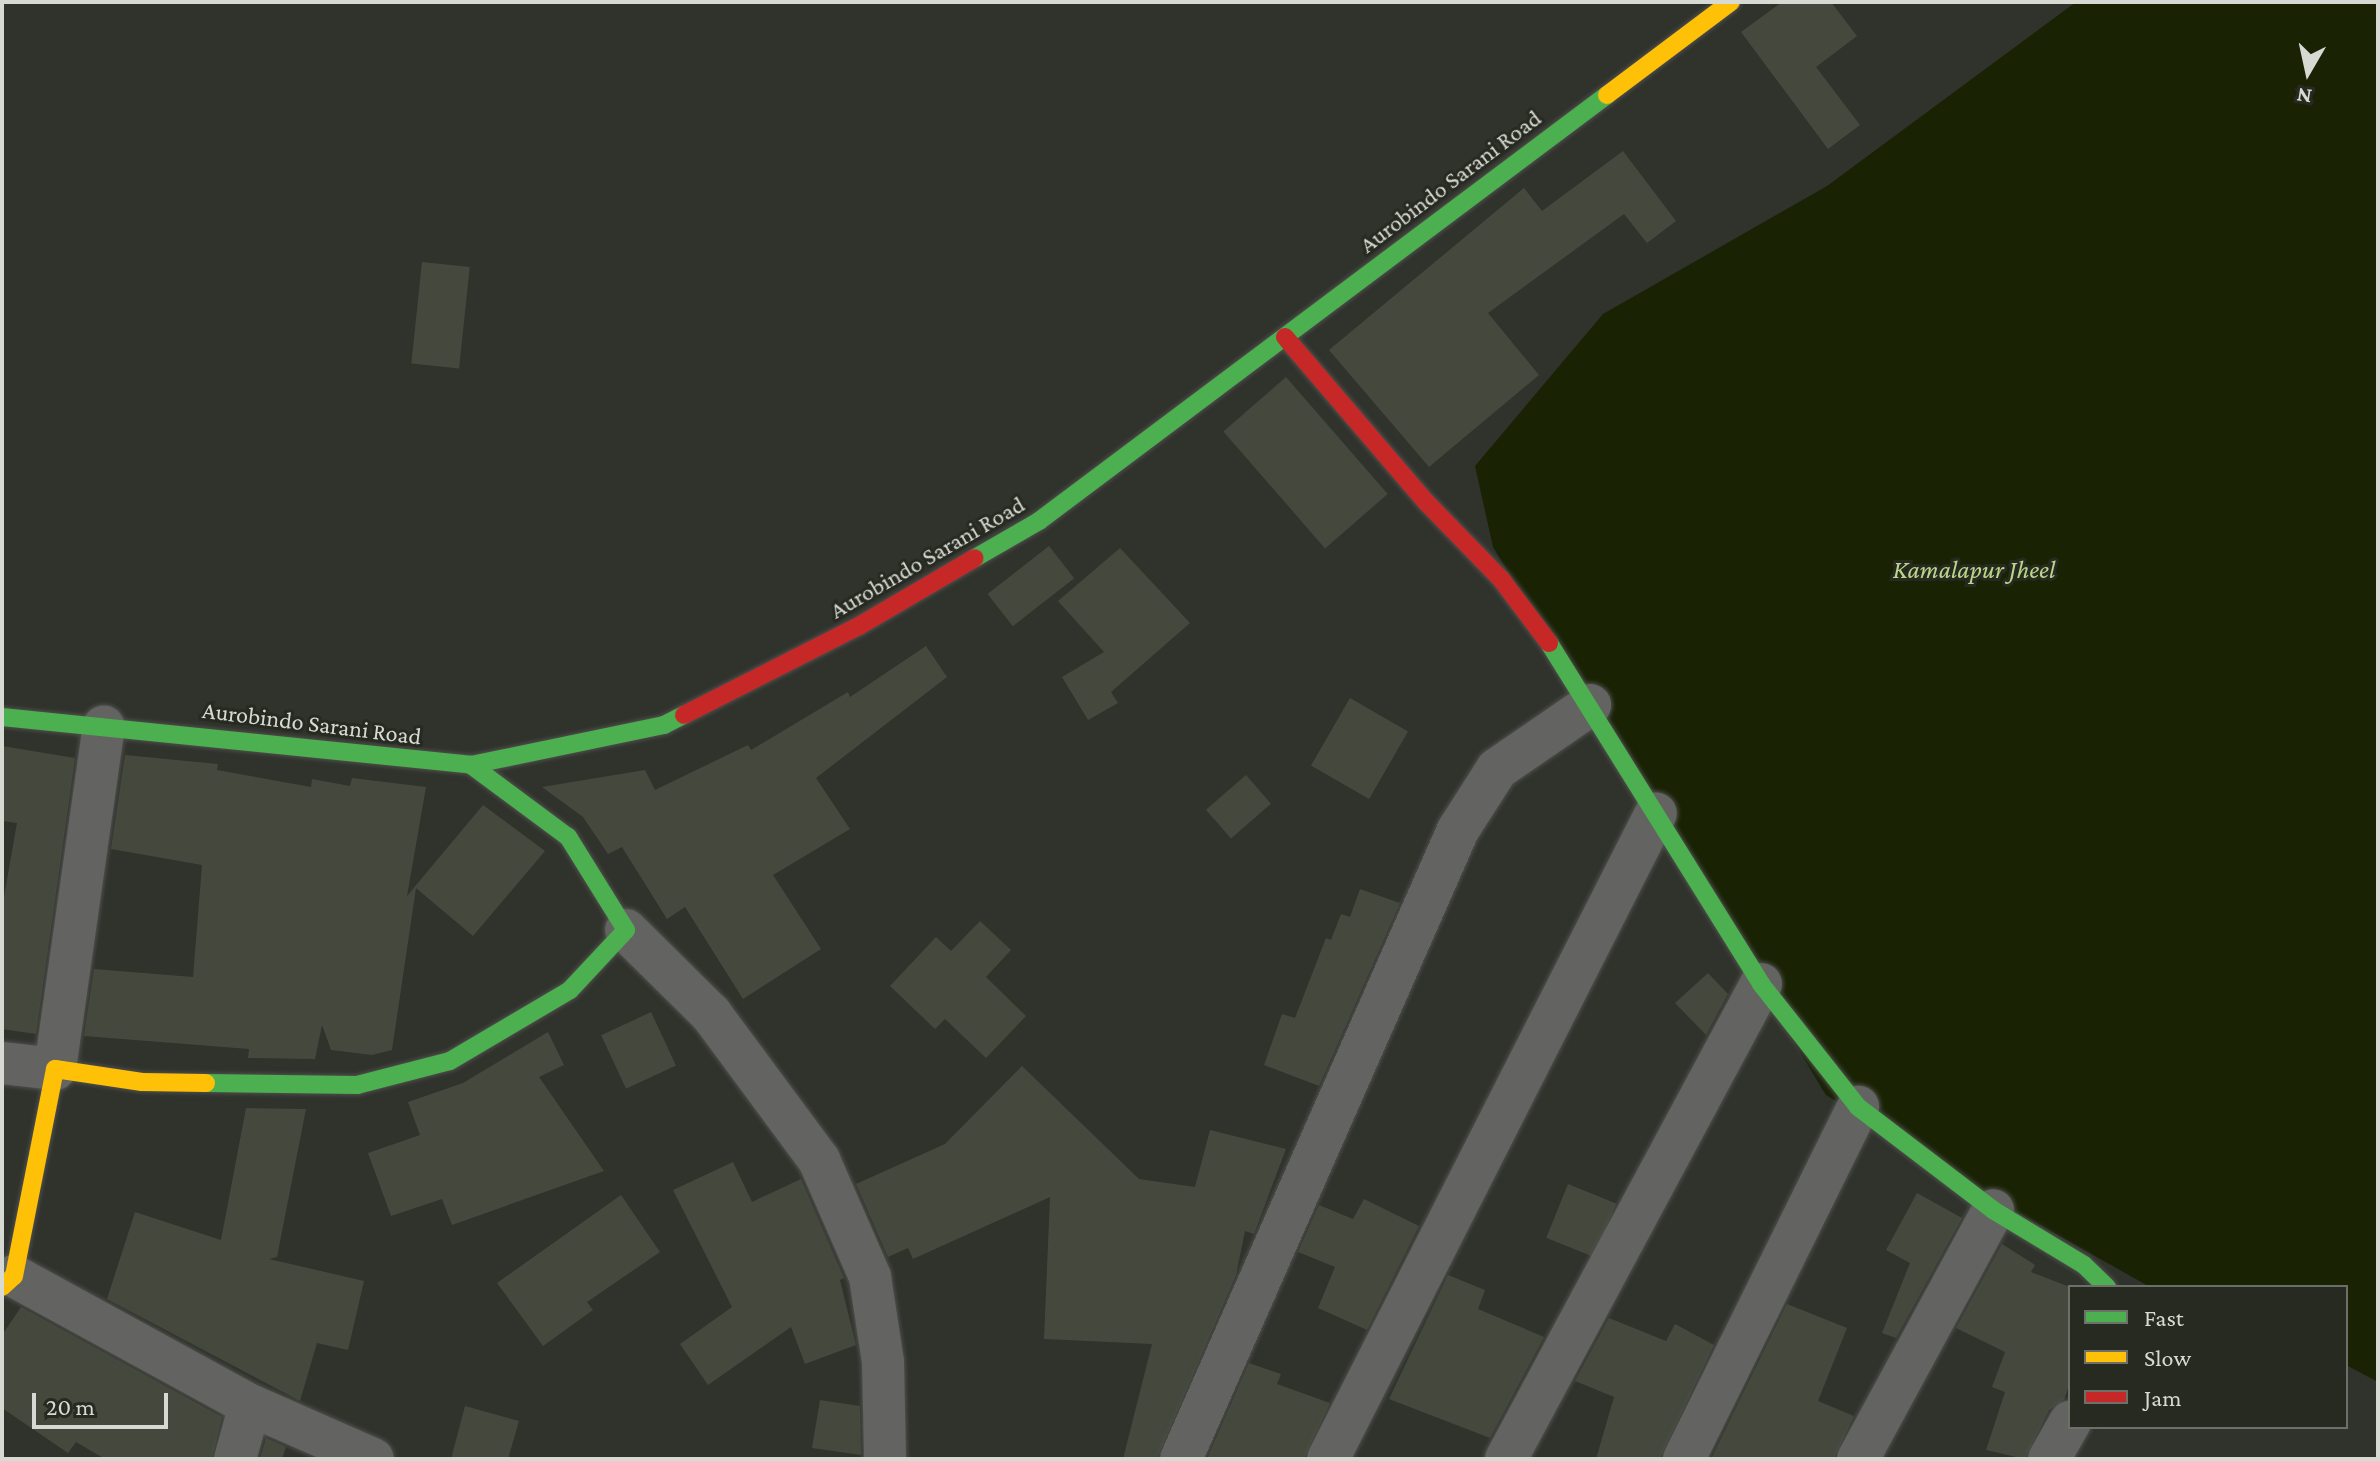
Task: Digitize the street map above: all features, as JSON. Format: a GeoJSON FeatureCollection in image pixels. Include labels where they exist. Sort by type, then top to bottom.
{"type":"FeatureCollection","features":[{"type":"Feature","properties":{"kind":"street","name":"Aurobindo Sarani Road"},"geometry":{"type":"LineString","coordinates":[[2,717],[471,765],[664,725],[859,626],[1039,521],[1731,2]]}},
{"type":"Feature","properties":{"kind":"street"},"geometry":{"type":"LineString","coordinates":[[1285,337],[1427,503],[1501,579],[1590,705],[1761,984],[1858,1107],[1993,1210],[2084,1265],[2105,1285]]}},
{"type":"Feature","properties":{"kind":"street"},"geometry":{"type":"LineString","coordinates":[[1181,1459],[1458,830],[1497,769],[1590,705]]}},
{"type":"Feature","properties":{"kind":"street"},"geometry":{"type":"LineString","coordinates":[[104,726],[55,1069],[8,1281],[250,1405],[373,1459]]}},
{"type":"Feature","properties":{"kind":"street"},"geometry":{"type":"LineString","coordinates":[[471,765],[568,837],[626,930],[711,1014],[819,1160],[870,1277],[883,1362],[885,1459]]}},
{"type":"Feature","properties":{"kind":"street"},"geometry":{"type":"LineString","coordinates":[[1328,1459],[1656,813]]}},
{"type":"Feature","properties":{"kind":"street"},"geometry":{"type":"LineString","coordinates":[[2,1063],[142,1082],[357,1085],[450,1061],[570,990],[626,930]]}},
{"type":"Feature","properties":{"kind":"street"},"geometry":{"type":"LineString","coordinates":[[1506,1459],[1761,984]]}},
{"type":"Feature","properties":{"kind":"street"},"geometry":{"type":"LineString","coordinates":[[1684,1459],[1858,1107]]}},
{"type":"Feature","properties":{"kind":"street"},"geometry":{"type":"LineString","coordinates":[[1858,1459],[1993,1210]]}},
{"type":"Feature","properties":{"kind":"street"},"geometry":{"type":"LineString","coordinates":[[235,1459],[250,1405]]}},
{"type":"Feature","properties":{"kind":"street"},"geometry":{"type":"LineString","coordinates":[[2049,1459],[2068,1426]]}},
{"type":"Feature","properties":{"kind":"water","name":"Kamalapur Jheel"},"geometry":{"type":"Polygon","coordinates":[[[2076,2],[2378,2],[2378,1382],[2348,1366],[2348,1285],[2146,1285],[1992,1198],[1826,1095],[1493,547],[1475,466],[1603,314],[1827,186],[2076,2]]]}},
{"type":"Feature","properties":{"kind":"building"},"geometry":{"type":"Polygon","coordinates":[[[1782,2],[1831,2],[1857,36],[1816,67],[1860,125],[1828,149],[1741,32],[1782,2]]]}},
{"type":"Feature","properties":{"kind":"building"},"geometry":{"type":"Polygon","coordinates":[[[1623,151],[1676,221],[1647,243],[1624,214],[1488,313],[1539,375],[1429,467],[1329,350],[1524,188],[1542,211],[1623,151]]]}},
{"type":"Feature","properties":{"kind":"building"},"geometry":{"type":"Polygon","coordinates":[[[422,262],[470,267],[459,368],[411,363],[422,262]]]}},
{"type":"Feature","properties":{"kind":"building"},"geometry":{"type":"Polygon","coordinates":[[[1286,377],[1388,494],[1325,548],[1223,431],[1286,377]]]}},
{"type":"Feature","properties":{"kind":"building"},"geometry":{"type":"Polygon","coordinates":[[[1049,546],[1074,578],[1013,626],[988,594],[1049,546]]]}},
{"type":"Feature","properties":{"kind":"building"},"geometry":{"type":"Polygon","coordinates":[[[1120,548],[1190,623],[1111,692],[1118,703],[1088,720],[1062,677],[1104,652],[1058,601],[1120,548]]]}},
{"type":"Feature","properties":{"kind":"building"},"geometry":{"type":"Polygon","coordinates":[[[926,646],[947,677],[816,778],[850,829],[773,875],[821,949],[743,999],[685,907],[667,919],[622,847],[608,854],[583,817],[542,787],[645,770],[655,790],[748,745],[751,750],[848,692],[850,697],[926,646]]]}},
{"type":"Feature","properties":{"kind":"building"},"geometry":{"type":"Polygon","coordinates":[[[1350,698],[1408,732],[1369,799],[1311,766],[1350,698]]]}},
{"type":"Feature","properties":{"kind":"building"},"geometry":{"type":"Polygon","coordinates":[[[2,746],[75,758],[36,1034],[2,1029],[2,908],[17,823],[2,821],[2,746]]]}},
{"type":"Feature","properties":{"kind":"building"},"geometry":{"type":"Polygon","coordinates":[[[125,755],[218,764],[217,770],[311,787],[312,779],[350,786],[352,778],[426,787],[407,896],[483,805],[545,851],[473,936],[416,888],[392,1050],[372,1055],[331,1050],[322,1025],[315,1059],[248,1058],[249,1049],[84,1036],[94,969],[193,977],[202,865],[111,849],[125,755]]]}},
{"type":"Feature","properties":{"kind":"building"},"geometry":{"type":"Polygon","coordinates":[[[1246,775],[1271,804],[1231,838],[1206,810],[1246,775]]]}},
{"type":"Feature","properties":{"kind":"building"},"geometry":{"type":"Polygon","coordinates":[[[1360,889],[1400,903],[1319,1086],[1264,1065],[1282,1014],[1295,1018],[1326,938],[1331,940],[1341,914],[1350,917],[1360,889]]]}},
{"type":"Feature","properties":{"kind":"building"},"geometry":{"type":"Polygon","coordinates":[[[980,921],[1011,950],[986,977],[1026,1016],[986,1058],[945,1019],[935,1029],[890,986],[936,937],[951,951],[980,921]]]}},
{"type":"Feature","properties":{"kind":"building"},"geometry":{"type":"Polygon","coordinates":[[[1708,973],[1728,994],[1706,1035],[1675,1003],[1708,973]]]}},
{"type":"Feature","properties":{"kind":"building"},"geometry":{"type":"Polygon","coordinates":[[[651,1012],[676,1065],[626,1089],[601,1035],[651,1012]]]}},
{"type":"Feature","properties":{"kind":"building"},"geometry":{"type":"Polygon","coordinates":[[[548,1032],[564,1065],[539,1077],[604,1171],[452,1225],[442,1199],[391,1216],[368,1153],[420,1135],[408,1102],[463,1083],[548,1032]]]}},
{"type":"Feature","properties":{"kind":"building"},"geometry":{"type":"Polygon","coordinates":[[[1022,1066],[1139,1179],[1195,1187],[1210,1130],[1286,1149],[1254,1234],[1245,1231],[1236,1275],[1157,1459],[1123,1459],[1152,1344],[1044,1339],[1050,1197],[913,1259],[908,1248],[888,1257],[856,1184],[945,1144],[1022,1066]]]}},
{"type":"Feature","properties":{"kind":"building"},"geometry":{"type":"Polygon","coordinates":[[[246,1108],[306,1109],[277,1257],[269,1259],[364,1281],[348,1350],[317,1343],[300,1401],[107,1299],[135,1212],[221,1240],[246,1108]]]}},
{"type":"Feature","properties":{"kind":"building"},"geometry":{"type":"Polygon","coordinates":[[[733,1162],[752,1202],[801,1179],[844,1278],[840,1280],[856,1345],[805,1364],[791,1327],[708,1385],[680,1344],[732,1307],[673,1190],[733,1162]]]}},
{"type":"Feature","properties":{"kind":"building"},"geometry":{"type":"Polygon","coordinates":[[[1568,1184],[1616,1203],[1594,1257],[1546,1238],[1568,1184]]]}},
{"type":"Feature","properties":{"kind":"building"},"geometry":{"type":"Polygon","coordinates":[[[1917,1193],[1962,1218],[1896,1338],[1882,1333],[1910,1263],[1886,1250],[1917,1193]]]}},
{"type":"Feature","properties":{"kind":"building"},"geometry":{"type":"Polygon","coordinates":[[[621,1195],[660,1252],[587,1302],[593,1310],[543,1346],[497,1283],[621,1195]]]}},
{"type":"Feature","properties":{"kind":"building"},"geometry":{"type":"Polygon","coordinates":[[[1364,1199],[1419,1226],[1367,1330],[1318,1308],[1335,1267],[1298,1252],[1319,1205],[1353,1219],[1364,1199]]]}},
{"type":"Feature","properties":{"kind":"building"},"geometry":{"type":"Polygon","coordinates":[[[2002,1244],[2035,1265],[2031,1272],[2068,1286],[2068,1389],[2064,1400],[2049,1410],[2025,1459],[1986,1450],[2005,1392],[1992,1387],[2005,1352],[1956,1328],[2002,1244]]]}},
{"type":"Feature","properties":{"kind":"building"},"geometry":{"type":"Polygon","coordinates":[[[1448,1275],[1485,1290],[1478,1309],[1544,1337],[1490,1438],[1389,1399],[1448,1275]]]}},
{"type":"Feature","properties":{"kind":"building"},"geometry":{"type":"Polygon","coordinates":[[[1787,1304],[1847,1328],[1818,1401],[1854,1416],[1834,1459],[1711,1459],[1787,1304]]]}},
{"type":"Feature","properties":{"kind":"building"},"geometry":{"type":"Polygon","coordinates":[[[21,1307],[222,1417],[212,1459],[105,1459],[76,1442],[68,1453],[2,1408],[2,1335],[21,1307]]]}},
{"type":"Feature","properties":{"kind":"building"},"geometry":{"type":"Polygon","coordinates":[[[1609,1318],[1666,1341],[1675,1324],[1714,1345],[1660,1459],[1596,1459],[1614,1397],[1575,1381],[1609,1318]]]}},
{"type":"Feature","properties":{"kind":"building"},"geometry":{"type":"Polygon","coordinates":[[[1249,1363],[1281,1374],[1277,1384],[1330,1403],[1304,1459],[1207,1459],[1249,1363]]]}},
{"type":"Feature","properties":{"kind":"building"},"geometry":{"type":"Polygon","coordinates":[[[820,1400],[860,1406],[861,1455],[812,1448],[820,1400]]]}},
{"type":"Feature","properties":{"kind":"building"},"geometry":{"type":"Polygon","coordinates":[[[465,1406],[519,1421],[508,1459],[451,1459],[465,1406]]]}},
{"type":"Feature","properties":{"kind":"building"},"geometry":{"type":"Polygon","coordinates":[[[266,1438],[286,1447],[282,1459],[260,1459],[266,1438]]]}},
{"type":"Feature","properties":{"kind":"traffic: fast"},"geometry":{"type":"LineString","coordinates":[[975,558],[1039,521],[1607,95]]}},
{"type":"Feature","properties":{"kind":"traffic: fast"},"geometry":{"type":"LineString","coordinates":[[1549,643],[1761,984],[1858,1107],[1993,1210],[2084,1265],[2105,1285]]}},
{"type":"Feature","properties":{"kind":"traffic: fast"},"geometry":{"type":"LineString","coordinates":[[2,717],[471,765],[664,725],[684,715]]}},
{"type":"Feature","properties":{"kind":"traffic: fast"},"geometry":{"type":"LineString","coordinates":[[206,1083],[357,1085],[450,1061],[570,990],[626,930],[568,837],[471,765]]}},
{"type":"Feature","properties":{"kind":"traffic: slow"},"geometry":{"type":"LineString","coordinates":[[1607,95],[1731,2]]}},
{"type":"Feature","properties":{"kind":"traffic: slow"},"geometry":{"type":"LineString","coordinates":[[2,1287],[14,1276],[55,1069],[142,1082],[206,1083]]}},
{"type":"Feature","properties":{"kind":"traffic: jam"},"geometry":{"type":"LineString","coordinates":[[1285,337],[1427,503],[1501,579],[1549,643]]}},
{"type":"Feature","properties":{"kind":"traffic: jam"},"geometry":{"type":"LineString","coordinates":[[684,715],[859,626],[975,558]]}}]}
